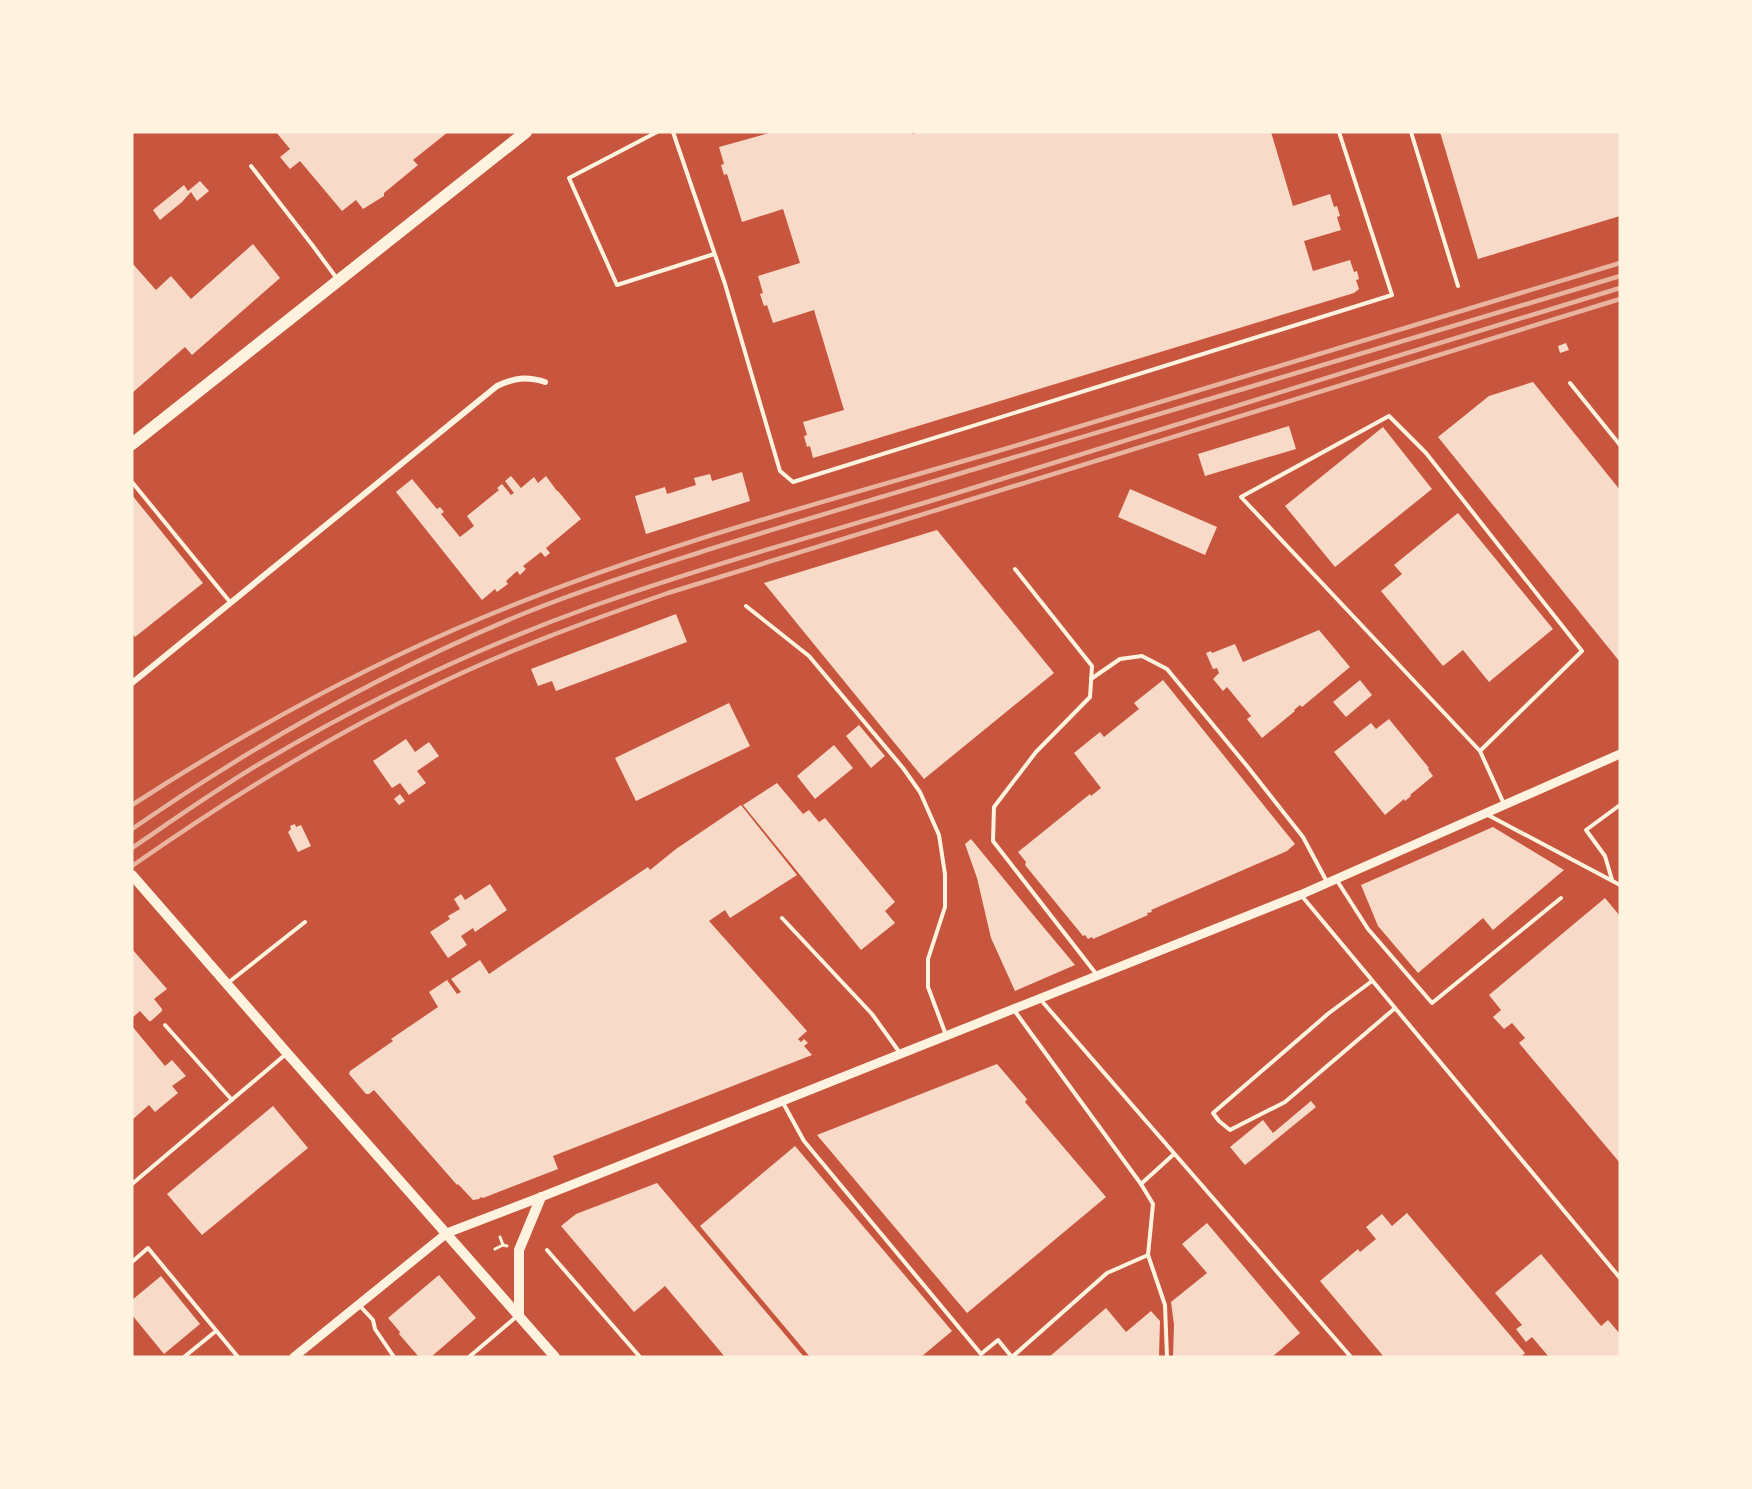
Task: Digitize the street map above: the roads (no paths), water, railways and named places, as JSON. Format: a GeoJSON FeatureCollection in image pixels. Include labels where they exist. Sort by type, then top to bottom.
{"type":"FeatureCollection","features":[{"type":"Feature","properties":{"kind":"main road"},"geometry":{"type":"LineString","coordinates":[[132,444],[526,132]]}},
{"type":"Feature","properties":{"kind":"main road"},"geometry":{"type":"LineString","coordinates":[[132,875],[555,1357]]}},
{"type":"Feature","properties":{"kind":"main road"},"geometry":{"type":"LineString","coordinates":[[519,1314],[519,1250],[541,1197]]}},
{"type":"Feature","properties":{"kind":"street"},"geometry":{"type":"LineString","coordinates":[[132,683],[496,386],[521,377],[545,382]]}},
{"type":"Feature","properties":{"kind":"street"},"geometry":{"type":"LineString","coordinates":[[294,1357],[447,1233],[1300,895],[1620,754]]}},
{"type":"Feature","properties":{"kind":"lane"},"geometry":{"type":"LineString","coordinates":[[657,132],[569,178],[617,285],[714,254]]}},
{"type":"Feature","properties":{"kind":"lane"},"geometry":{"type":"LineString","coordinates":[[673,132],[724,284],[780,471],[793,482],[1392,295],[1339,132]]}},
{"type":"Feature","properties":{"kind":"lane"},"geometry":{"type":"LineString","coordinates":[[1411,132],[1458,285]]}},
{"type":"Feature","properties":{"kind":"lane"},"geometry":{"type":"LineString","coordinates":[[250,166],[338,280]]}},
{"type":"Feature","properties":{"kind":"lane"},"geometry":{"type":"LineString","coordinates":[[1570,383],[1620,445]]}},
{"type":"Feature","properties":{"kind":"lane"},"geometry":{"type":"LineString","coordinates":[[1480,751],[1582,651],[1426,453],[1389,417],[1240,497],[1480,751],[1504,805]]}},
{"type":"Feature","properties":{"kind":"lane"},"geometry":{"type":"LineString","coordinates":[[132,482],[230,602]]}},
{"type":"Feature","properties":{"kind":"lane"},"geometry":{"type":"LineString","coordinates":[[1015,569],[1092,666],[1090,697],[1036,752],[994,807],[993,841],[1097,976]]}},
{"type":"Feature","properties":{"kind":"lane"},"geometry":{"type":"LineString","coordinates":[[746,606],[809,656],[903,768],[920,792],[939,835],[945,874],[945,907],[928,959],[928,987],[946,1036]]}},
{"type":"Feature","properties":{"kind":"lane"},"geometry":{"type":"LineString","coordinates":[[1091,680],[1120,659],[1142,656],[1167,669],[1303,837],[1331,881],[1368,929],[1432,1003],[1561,898]]}},
{"type":"Feature","properties":{"kind":"lane"},"geometry":{"type":"LineString","coordinates":[[1612,880],[1605,856],[1586,830],[1620,805]]}},
{"type":"Feature","properties":{"kind":"lane"},"geometry":{"type":"LineString","coordinates":[[1485,813],[1620,885]]}},
{"type":"Feature","properties":{"kind":"lane"},"geometry":{"type":"LineString","coordinates":[[1300,895],[1620,1278]]}},
{"type":"Feature","properties":{"kind":"lane"},"geometry":{"type":"LineString","coordinates":[[782,918],[872,1014],[900,1054]]}},
{"type":"Feature","properties":{"kind":"lane"},"geometry":{"type":"LineString","coordinates":[[226,984],[305,922]]}},
{"type":"Feature","properties":{"kind":"lane"},"geometry":{"type":"LineString","coordinates":[[1372,981],[1329,1013],[1213,1113],[1230,1130],[1286,1102],[1394,1009]]}},
{"type":"Feature","properties":{"kind":"lane"},"geometry":{"type":"LineString","coordinates":[[1040,999],[1352,1357]]}},
{"type":"Feature","properties":{"kind":"lane"},"geometry":{"type":"LineString","coordinates":[[1014,1009],[1141,1184],[1153,1204],[1148,1255],[1165,1305],[1167,1357]]}},
{"type":"Feature","properties":{"kind":"lane"},"geometry":{"type":"LineString","coordinates":[[165,1025],[232,1100]]}},
{"type":"Feature","properties":{"kind":"lane"},"geometry":{"type":"LineString","coordinates":[[132,1184],[286,1053]]}},
{"type":"Feature","properties":{"kind":"lane"},"geometry":{"type":"LineString","coordinates":[[782,1101],[804,1140],[981,1354],[998,1341],[1012,1357],[1107,1273],[1148,1255]]}},
{"type":"Feature","properties":{"kind":"lane"},"geometry":{"type":"LineString","coordinates":[[1141,1184],[1174,1154]]}},
{"type":"Feature","properties":{"kind":"lane"},"geometry":{"type":"LineString","coordinates":[[132,1262],[148,1248],[238,1357]]}},
{"type":"Feature","properties":{"kind":"lane"},"geometry":{"type":"LineString","coordinates":[[547,1250],[640,1357]]}},
{"type":"Feature","properties":{"kind":"lane"},"geometry":{"type":"LineString","coordinates":[[359,1304],[373,1320],[375,1329],[394,1357]]}},
{"type":"Feature","properties":{"kind":"lane"},"geometry":{"type":"LineString","coordinates":[[469,1357],[519,1314]]}},
{"type":"Feature","properties":{"kind":"lane"},"geometry":{"type":"LineString","coordinates":[[184,1357],[216,1331]]}},
{"type":"Feature","properties":{"kind":"railway"},"geometry":{"type":"LineString","coordinates":[[132,805],[260,727],[348,680],[438,637],[548,591],[743,525],[1008,448],[1620,263]]}},
{"type":"Feature","properties":{"kind":"railway"},"geometry":{"type":"LineString","coordinates":[[132,829],[226,767],[323,710],[474,635],[570,596],[774,529],[1620,276]]}},
{"type":"Feature","properties":{"kind":"railway"},"geometry":{"type":"LineString","coordinates":[[132,848],[249,770],[385,695],[509,638],[593,606],[736,559],[1620,288]]}},
{"type":"Feature","properties":{"kind":"railway"},"geometry":{"type":"LineString","coordinates":[[132,866],[241,793],[354,727],[461,673],[578,625],[668,593],[1620,299]]}}]}
